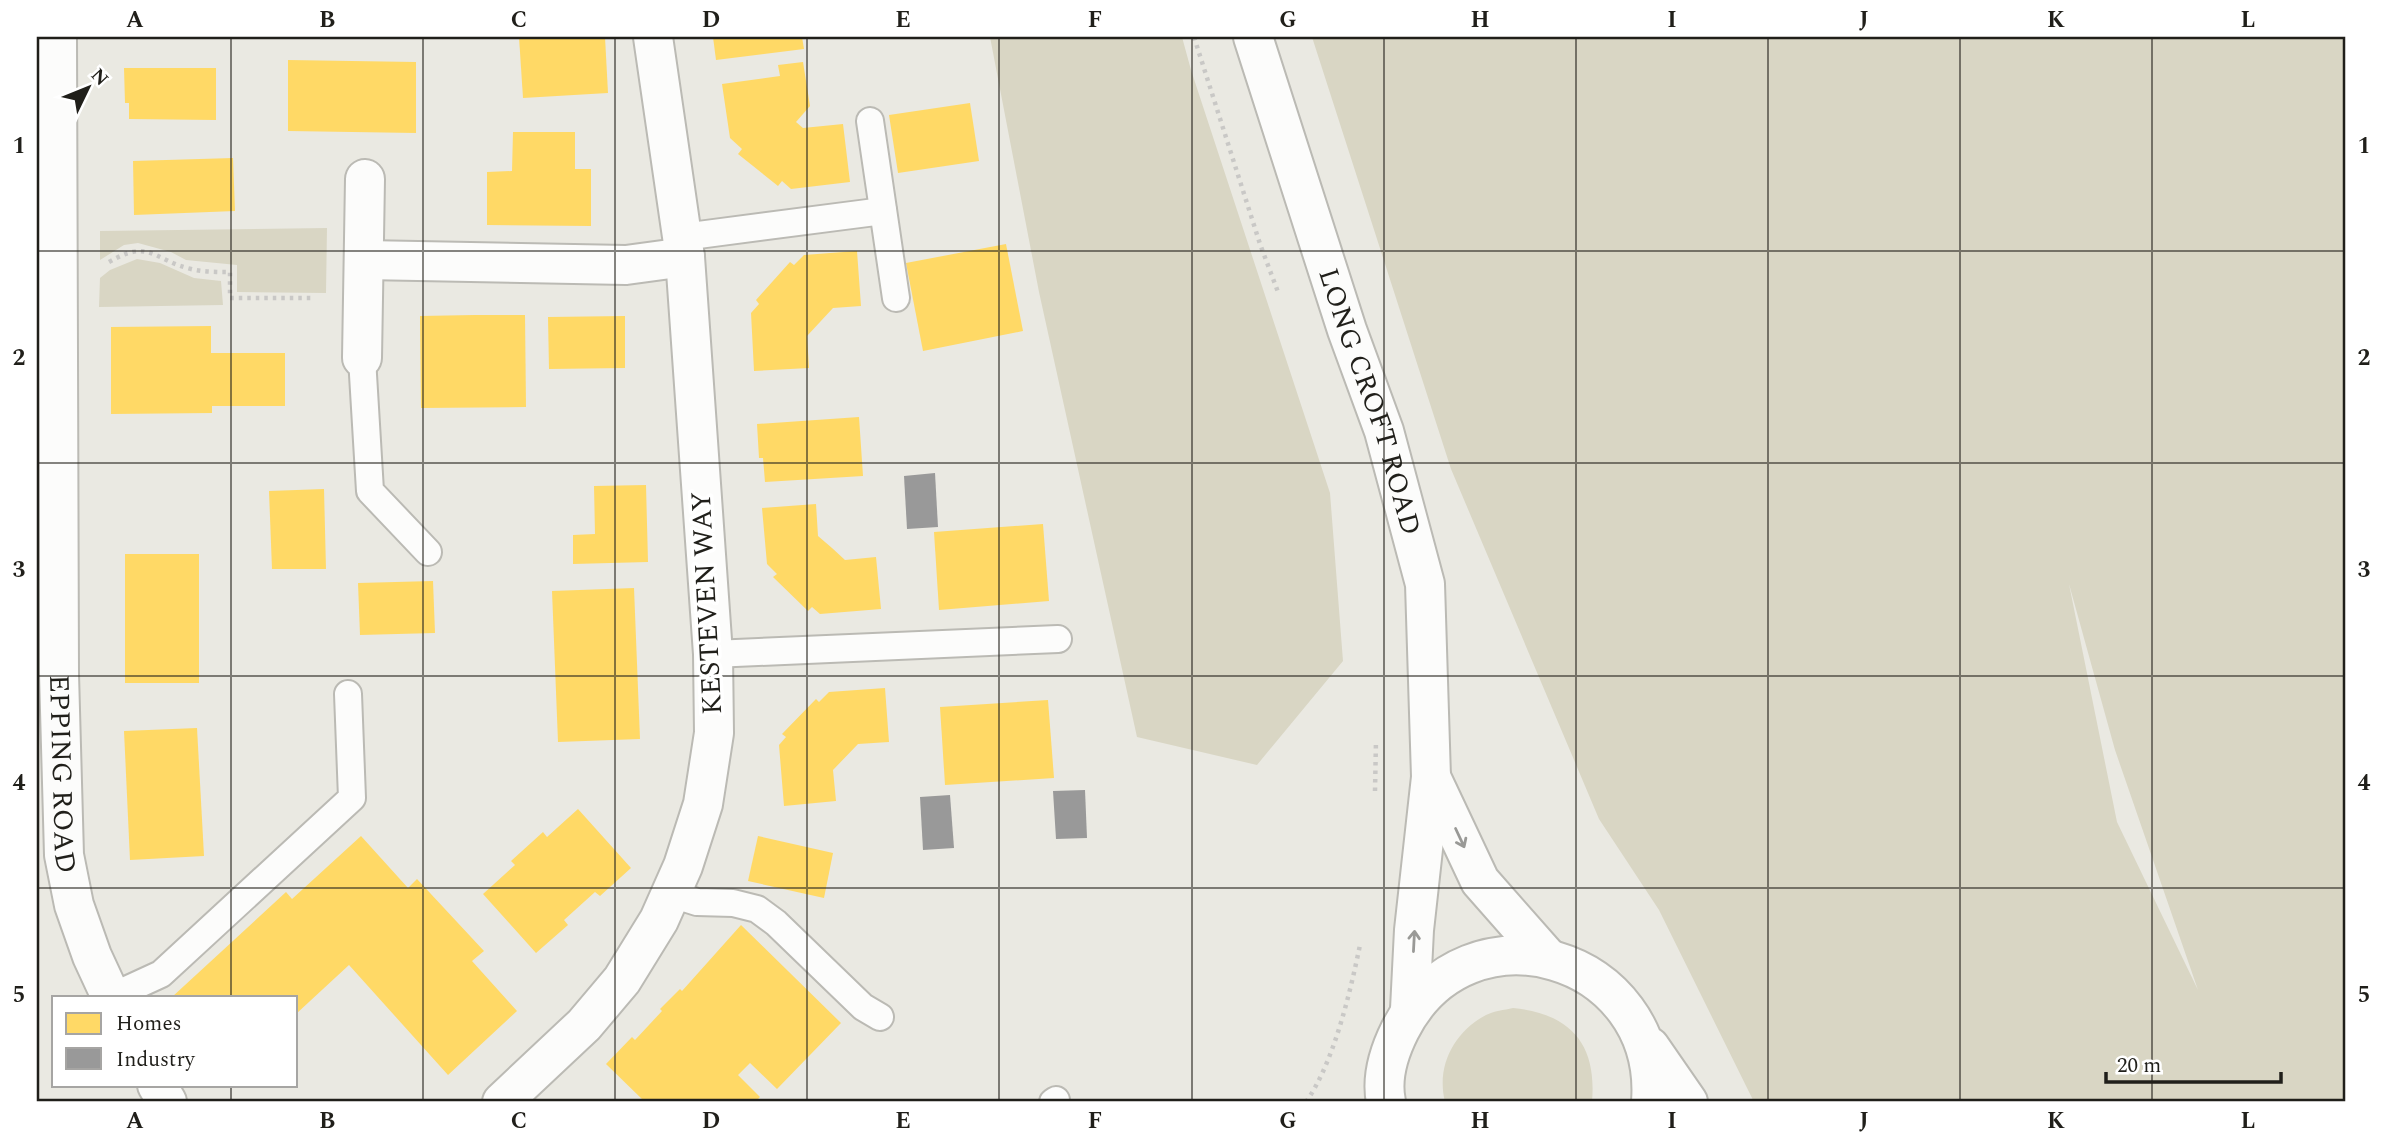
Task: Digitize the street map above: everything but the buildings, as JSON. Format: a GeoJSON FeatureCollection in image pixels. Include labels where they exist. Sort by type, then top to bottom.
{"type":"FeatureCollection","features":[{"type":"Feature","properties":{"kind":"street","name":"EPPING ROAD"},"geometry":{"type":"LineString","coordinates":[[57,37],[47,262],[64,855],[74,905],[92,956],[111,996]]}},
{"type":"Feature","properties":{"kind":"street","name":"KESTEVEN WAY"},"geometry":{"type":"LineString","coordinates":[[502,1102],[584,1025],[622,980],[672,894],[704,804],[714,733],[713,653],[684,247],[653,37]]}},
{"type":"Feature","properties":{"kind":"street","name":"LONG CROFT ROAD"},"geometry":{"type":"LineString","coordinates":[[1253,37],[1347,330],[1384,431],[1425,584],[1431,777],[1414,930],[1410,1009]]}},
{"type":"Feature","properties":{"kind":"street"},"geometry":{"type":"LineString","coordinates":[[362,358],[365,179]]}},
{"type":"Feature","properties":{"kind":"street"},"geometry":{"type":"LineString","coordinates":[[365,260],[626,265],[684,247]]}},
{"type":"Feature","properties":{"kind":"street","name":"LONG CROFT ROAD"},"geometry":{"type":"LineString","coordinates":[[1431,777],[1480,881],[1547,957]]}},
{"type":"Feature","properties":{"kind":"street"},"geometry":{"type":"LineString","coordinates":[[1380,1095],[1390,1049],[1410,1009],[1438,981],[1471,963],[1509,955],[1547,957],[1587,973],[1619,1000],[1688,1102]]}},
{"type":"Feature","properties":{"kind":"street"},"geometry":{"type":"LineString","coordinates":[[1643,1037],[1653,1078],[1651,1102]]}},
{"type":"Feature","properties":{"kind":"street"},"geometry":{"type":"LineString","coordinates":[[158,1086],[167,1102]]}},
{"type":"Feature","properties":{"kind":"lane"},"geometry":{"type":"LineString","coordinates":[[870,121],[896,298]]}},
{"type":"Feature","properties":{"kind":"lane"},"geometry":{"type":"LineString","coordinates":[[684,247],[883,211]]}},
{"type":"Feature","properties":{"kind":"lane"},"geometry":{"type":"LineString","coordinates":[[362,358],[370,491],[428,552]]}},
{"type":"Feature","properties":{"kind":"lane"},"geometry":{"type":"LineString","coordinates":[[713,653],[1058,639]]}},
{"type":"Feature","properties":{"kind":"lane"},"geometry":{"type":"LineString","coordinates":[[113,996],[161,974],[352,798],[348,694]]}},
{"type":"Feature","properties":{"kind":"lane"},"geometry":{"type":"LineString","coordinates":[[672,894],[697,902],[733,903],[757,909],[776,923],[863,1007],[880,1017]]}},
{"type":"Feature","properties":{"kind":"path"},"geometry":{"type":"LineString","coordinates":[[1194,37],[1279,296]]}},
{"type":"Feature","properties":{"kind":"path"},"geometry":{"type":"LineString","coordinates":[[101,267],[130,251],[143,251],[194,270],[229,272],[230,298],[320,298]]}},
{"type":"Feature","properties":{"kind":"path"},"geometry":{"type":"LineString","coordinates":[[1375,802],[1376,735]]}},
{"type":"Feature","properties":{"kind":"path"},"geometry":{"type":"LineString","coordinates":[[1306,1102],[1316,1088],[1338,1030],[1362,936]]}},
{"type":"Feature","properties":{"kind":"shaded area"},"geometry":{"type":"Polygon","coordinates":[[[990,37],[1182,37],[1330,493],[1343,661],[1257,765],[1137,737],[1039,292],[990,37]]]}},
{"type":"Feature","properties":{"kind":"shaded area"},"geometry":{"type":"Polygon","coordinates":[[[1312,37],[2346,37],[2346,1102],[1754,1102],[1659,910],[1599,819],[1451,469],[1312,37]],[[2069,584],[2117,822],[2198,990],[2115,750],[2069,584]]]}},
{"type":"Feature","properties":{"kind":"shaded area"},"geometry":{"type":"Polygon","coordinates":[[[327,228],[326,293],[237,292],[237,265],[186,260],[171,252],[138,243],[124,245],[100,260],[100,231],[327,228]]]}},
{"type":"Feature","properties":{"kind":"shaded area"},"geometry":{"type":"Polygon","coordinates":[[[137,259],[160,263],[194,278],[221,281],[223,305],[99,307],[100,278],[110,270],[137,259]]]}},
{"type":"Feature","properties":{"kind":"shaded area"},"geometry":{"type":"Polygon","coordinates":[[[1513,1008],[1551,1017],[1565,1025],[1576,1036],[1590,1064],[1592,1102],[1445,1102],[1443,1076],[1450,1051],[1457,1041],[1475,1022],[1486,1015],[1513,1008]]]}}]}
